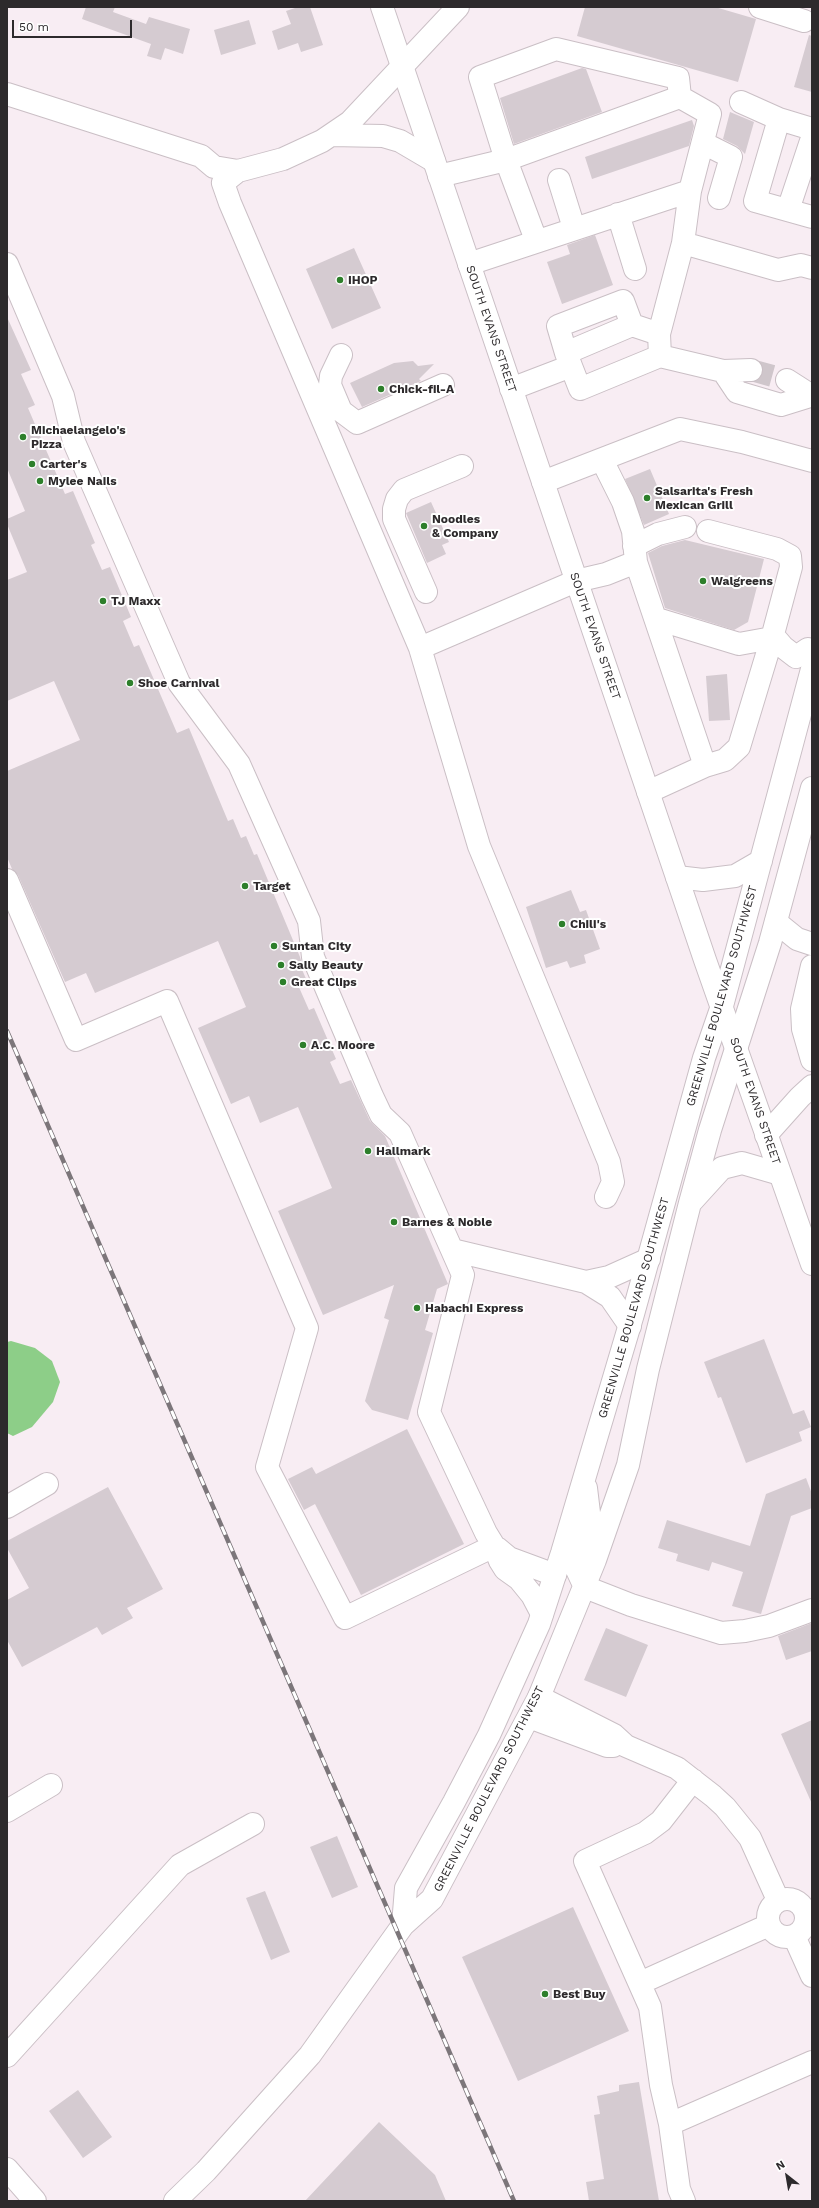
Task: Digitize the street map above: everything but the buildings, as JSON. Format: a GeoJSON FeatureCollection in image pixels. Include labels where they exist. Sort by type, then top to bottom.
{"type":"FeatureCollection","features":[{"type":"Feature","properties":{"kind":"main road","name":"SOUTH EVANS STREET"},"geometry":{"type":"LineString","coordinates":[[382,7],[677,878],[812,1264]]}},
{"type":"Feature","properties":{"kind":"main road"},"geometry":{"type":"LineString","coordinates":[[458,7],[350,122],[331,135],[283,159],[238,171],[223,183],[230,203],[420,648],[479,846],[609,1162],[613,1182],[606,1197]]}},
{"type":"Feature","properties":{"kind":"main road"},"geometry":{"type":"LineString","coordinates":[[760,7],[808,17]]}},
{"type":"Feature","properties":{"kind":"main road"},"geometry":{"type":"LineString","coordinates":[[536,240],[506,160],[480,77],[556,49],[678,78],[680,97]]}},
{"type":"Feature","properties":{"kind":"main road"},"geometry":{"type":"LineString","coordinates":[[7,94],[201,156],[214,167],[238,171]]}},
{"type":"Feature","properties":{"kind":"main road"},"geometry":{"type":"LineString","coordinates":[[331,135],[383,136],[400,142],[436,168],[506,160],[680,97],[710,114],[690,191],[683,243],[659,334],[660,356]]}},
{"type":"Feature","properties":{"kind":"main road"},"geometry":{"type":"LineString","coordinates":[[741,102],[780,119],[812,128]]}},
{"type":"Feature","properties":{"kind":"main road"},"geometry":{"type":"LineString","coordinates":[[780,119],[755,201],[812,217]]}},
{"type":"Feature","properties":{"kind":"main road"},"geometry":{"type":"LineString","coordinates":[[788,210],[812,138]]}},
{"type":"Feature","properties":{"kind":"main road"},"geometry":{"type":"LineString","coordinates":[[703,143],[731,157],[719,198]]}},
{"type":"Feature","properties":{"kind":"main road"},"geometry":{"type":"LineString","coordinates":[[559,180],[574,228]]}},
{"type":"Feature","properties":{"kind":"main road"},"geometry":{"type":"LineString","coordinates":[[469,264],[536,240],[690,191]]}},
{"type":"Feature","properties":{"kind":"main road"},"geometry":{"type":"LineString","coordinates":[[618,214],[635,269]]}},
{"type":"Feature","properties":{"kind":"main road"},"geometry":{"type":"LineString","coordinates":[[683,243],[778,270],[801,265],[812,268]]}},
{"type":"Feature","properties":{"kind":"main road"},"geometry":{"type":"LineString","coordinates":[[7,264],[63,396],[74,442],[178,683],[239,764],[309,922],[313,957],[372,1096],[381,1115],[400,1133],[463,1275],[430,1412],[504,1569],[518,1579],[532,1595],[542,1614]]}},
{"type":"Feature","properties":{"kind":"main road"},"geometry":{"type":"LineString","coordinates":[[511,389],[632,325],[659,334]]}},
{"type":"Feature","properties":{"kind":"main road"},"geometry":{"type":"LineString","coordinates":[[341,355],[331,376],[330,386],[340,411],[357,423],[443,385]]}},
{"type":"Feature","properties":{"kind":"main road"},"geometry":{"type":"LineString","coordinates":[[568,360],[580,389],[660,356],[723,371],[752,370]]}},
{"type":"Feature","properties":{"kind":"main road"},"geometry":{"type":"LineString","coordinates":[[723,371],[737,392],[773,403],[781,405],[811,396]]}},
{"type":"Feature","properties":{"kind":"main road"},"geometry":{"type":"LineString","coordinates":[[787,380],[811,396]]}},
{"type":"Feature","properties":{"kind":"main road"},"geometry":{"type":"LineString","coordinates":[[543,482],[680,429],[742,442],[812,461]]}},
{"type":"Feature","properties":{"kind":"main road"},"geometry":{"type":"LineString","coordinates":[[602,460],[623,502],[633,531],[635,554],[705,766]]}},
{"type":"Feature","properties":{"kind":"main road"},"geometry":{"type":"LineString","coordinates":[[426,592],[394,519],[394,509],[397,498],[404,490],[462,466]]}},
{"type":"Feature","properties":{"kind":"main road"},"geometry":{"type":"LineString","coordinates":[[420,648],[576,581],[606,574],[635,554],[658,534],[685,527]]}},
{"type":"Feature","properties":{"kind":"main road"},"geometry":{"type":"LineString","coordinates":[[648,792],[705,766],[725,760],[740,747],[760,673],[774,639],[791,567],[790,556],[778,549],[708,531]]}},
{"type":"Feature","properties":{"kind":"main road"},"geometry":{"type":"LineString","coordinates":[[656,619],[739,644],[786,637],[801,643],[811,656]]}},
{"type":"Feature","properties":{"kind":"main road","name":"GREENVILLE BOULEVARD SOUTHWEST"},"geometry":{"type":"LineString","coordinates":[[403,1925],[406,1888],[489,1735],[542,1614],[555,1574],[630,1326],[704,1058],[722,1006],[761,861],[811,656]]}},
{"type":"Feature","properties":{"kind":"main road","name":"GREENVILLE BOULEVARD SOUTHWEST"},"geometry":{"type":"LineString","coordinates":[[175,2201],[206,2171],[310,2055],[403,1925],[432,1899],[529,1717],[585,1587],[606,1533],[628,1465],[648,1369],[690,1203],[710,1130],[807,829],[812,788]]}},
{"type":"Feature","properties":{"kind":"main road"},"geometry":{"type":"LineString","coordinates":[[677,878],[703,880],[735,876],[761,861]]}},
{"type":"Feature","properties":{"kind":"main road"},"geometry":{"type":"LineString","coordinates":[[7,880],[76,1040],[167,1001],[307,1328],[267,1467],[345,1618],[494,1546]]}},
{"type":"Feature","properties":{"kind":"main road"},"geometry":{"type":"LineString","coordinates":[[776,922],[805,941]]}},
{"type":"Feature","properties":{"kind":"main road"},"geometry":{"type":"LineString","coordinates":[[770,943],[805,941]]}},
{"type":"Feature","properties":{"kind":"main road"},"geometry":{"type":"LineString","coordinates":[[812,966],[802,1009],[803,1029],[812,1060]]}},
{"type":"Feature","properties":{"kind":"main road"},"geometry":{"type":"LineString","coordinates":[[766,1135],[800,1097],[812,1086]]}},
{"type":"Feature","properties":{"kind":"main road"},"geometry":{"type":"LineString","coordinates":[[690,1203],[722,1168],[742,1163],[780,1174]]}},
{"type":"Feature","properties":{"kind":"main road"},"geometry":{"type":"LineString","coordinates":[[452,1250],[586,1282],[610,1297],[630,1326]]}},
{"type":"Feature","properties":{"kind":"main road"},"geometry":{"type":"LineString","coordinates":[[586,1282],[609,1277],[648,1259]]}},
{"type":"Feature","properties":{"kind":"main road"},"geometry":{"type":"LineString","coordinates":[[585,1476],[590,1521],[577,1562],[577,1570],[585,1587],[631,1605],[721,1633],[751,1630],[812,1610]]}},
{"type":"Feature","properties":{"kind":"main road"},"geometry":{"type":"LineString","coordinates":[[7,1507],[47,1484]]}},
{"type":"Feature","properties":{"kind":"main road"},"geometry":{"type":"LineString","coordinates":[[494,1546],[509,1558],[555,1574],[564,1588],[550,1641],[542,1688],[614,1735],[626,1746],[677,1768],[725,1807],[750,1838],[778,1900]]}},
{"type":"Feature","properties":{"kind":"main road"},"geometry":{"type":"LineString","coordinates":[[529,1717],[607,1746],[626,1746]]}},
{"type":"Feature","properties":{"kind":"main road"},"geometry":{"type":"LineString","coordinates":[[684,2201],[680,2189],[670,2124],[661,2085],[650,2007],[585,1861],[645,1833],[661,1821],[693,1780]]}},
{"type":"Feature","properties":{"kind":"main road"},"geometry":{"type":"LineString","coordinates":[[7,1811],[51,1785]]}},
{"type":"Feature","properties":{"kind":"main road"},"geometry":{"type":"LineString","coordinates":[[7,2056],[180,1864],[253,1824]]}},
{"type":"Feature","properties":{"kind":"main road"},"geometry":{"type":"LineString","coordinates":[[791,1899],[809,1908],[804,1928],[794,1936],[781,1936],[775,1934],[769,1925],[769,1910],[778,1900],[791,1899]]}},
{"type":"Feature","properties":{"kind":"main road"},"geometry":{"type":"LineString","coordinates":[[640,1983],[769,1925]]}},
{"type":"Feature","properties":{"kind":"main road"},"geometry":{"type":"LineString","coordinates":[[794,1936],[812,1976]]}},
{"type":"Feature","properties":{"kind":"main road"},"geometry":{"type":"LineString","coordinates":[[670,2124],[812,2062]]}},
{"type":"Feature","properties":{"kind":"main road"},"geometry":{"type":"LineString","coordinates":[[7,2168],[35,2201]]}},
{"type":"Feature","properties":{"kind":"shaded area"},"geometry":{"type":"Polygon","coordinates":[[[11,1341],[35,1348],[52,1361],[60,1382],[53,1402],[32,1427],[13,1436],[7,1433],[7,1342],[11,1341]]]}},
{"type":"Feature","properties":{"kind":"tunnel"},"geometry":{"type":"LineString","coordinates":[[751,370],[787,380]]}},
{"type":"Feature","properties":{"kind":"railway"},"geometry":{"type":"LineString","coordinates":[[7,1031],[514,2201]]}},
{"type":"Feature","properties":{"kind":"place","name":"IHOP"},"geometry":{"type":"Point","coordinates":[340,280]}},
{"type":"Feature","properties":{"kind":"place","name":"Chick-fil-A"},"geometry":{"type":"Point","coordinates":[381,389]}},
{"type":"Feature","properties":{"kind":"place","name":"Michaelangelo's Pizza"},"geometry":{"type":"Point","coordinates":[23,437]}},
{"type":"Feature","properties":{"kind":"place","name":"Carter's"},"geometry":{"type":"Point","coordinates":[32,464]}},
{"type":"Feature","properties":{"kind":"place","name":"Mylee Nails"},"geometry":{"type":"Point","coordinates":[40,481]}},
{"type":"Feature","properties":{"kind":"place","name":"Salsarita's Fresh Mexican Grill"},"geometry":{"type":"Point","coordinates":[647,498]}},
{"type":"Feature","properties":{"kind":"place","name":"Noodles & Company"},"geometry":{"type":"Point","coordinates":[424,526]}},
{"type":"Feature","properties":{"kind":"place","name":"Walgreens"},"geometry":{"type":"Point","coordinates":[703,581]}},
{"type":"Feature","properties":{"kind":"place","name":"TJ Maxx"},"geometry":{"type":"Point","coordinates":[103,601]}},
{"type":"Feature","properties":{"kind":"place","name":"Shoe Carnival"},"geometry":{"type":"Point","coordinates":[130,683]}},
{"type":"Feature","properties":{"kind":"place","name":"Target"},"geometry":{"type":"Point","coordinates":[245,886]}},
{"type":"Feature","properties":{"kind":"place","name":"Chili's"},"geometry":{"type":"Point","coordinates":[562,924]}},
{"type":"Feature","properties":{"kind":"place","name":"Suntan City"},"geometry":{"type":"Point","coordinates":[274,946]}},
{"type":"Feature","properties":{"kind":"place","name":"Sally Beauty"},"geometry":{"type":"Point","coordinates":[281,965]}},
{"type":"Feature","properties":{"kind":"place","name":"Great Clips"},"geometry":{"type":"Point","coordinates":[283,982]}},
{"type":"Feature","properties":{"kind":"place","name":"A.C. Moore"},"geometry":{"type":"Point","coordinates":[303,1045]}},
{"type":"Feature","properties":{"kind":"place","name":"Hallmark"},"geometry":{"type":"Point","coordinates":[368,1151]}},
{"type":"Feature","properties":{"kind":"place","name":"Barnes & Noble"},"geometry":{"type":"Point","coordinates":[394,1222]}},
{"type":"Feature","properties":{"kind":"place","name":"Habachi Express"},"geometry":{"type":"Point","coordinates":[417,1308]}},
{"type":"Feature","properties":{"kind":"place","name":"Best Buy"},"geometry":{"type":"Point","coordinates":[545,1994]}}]}
